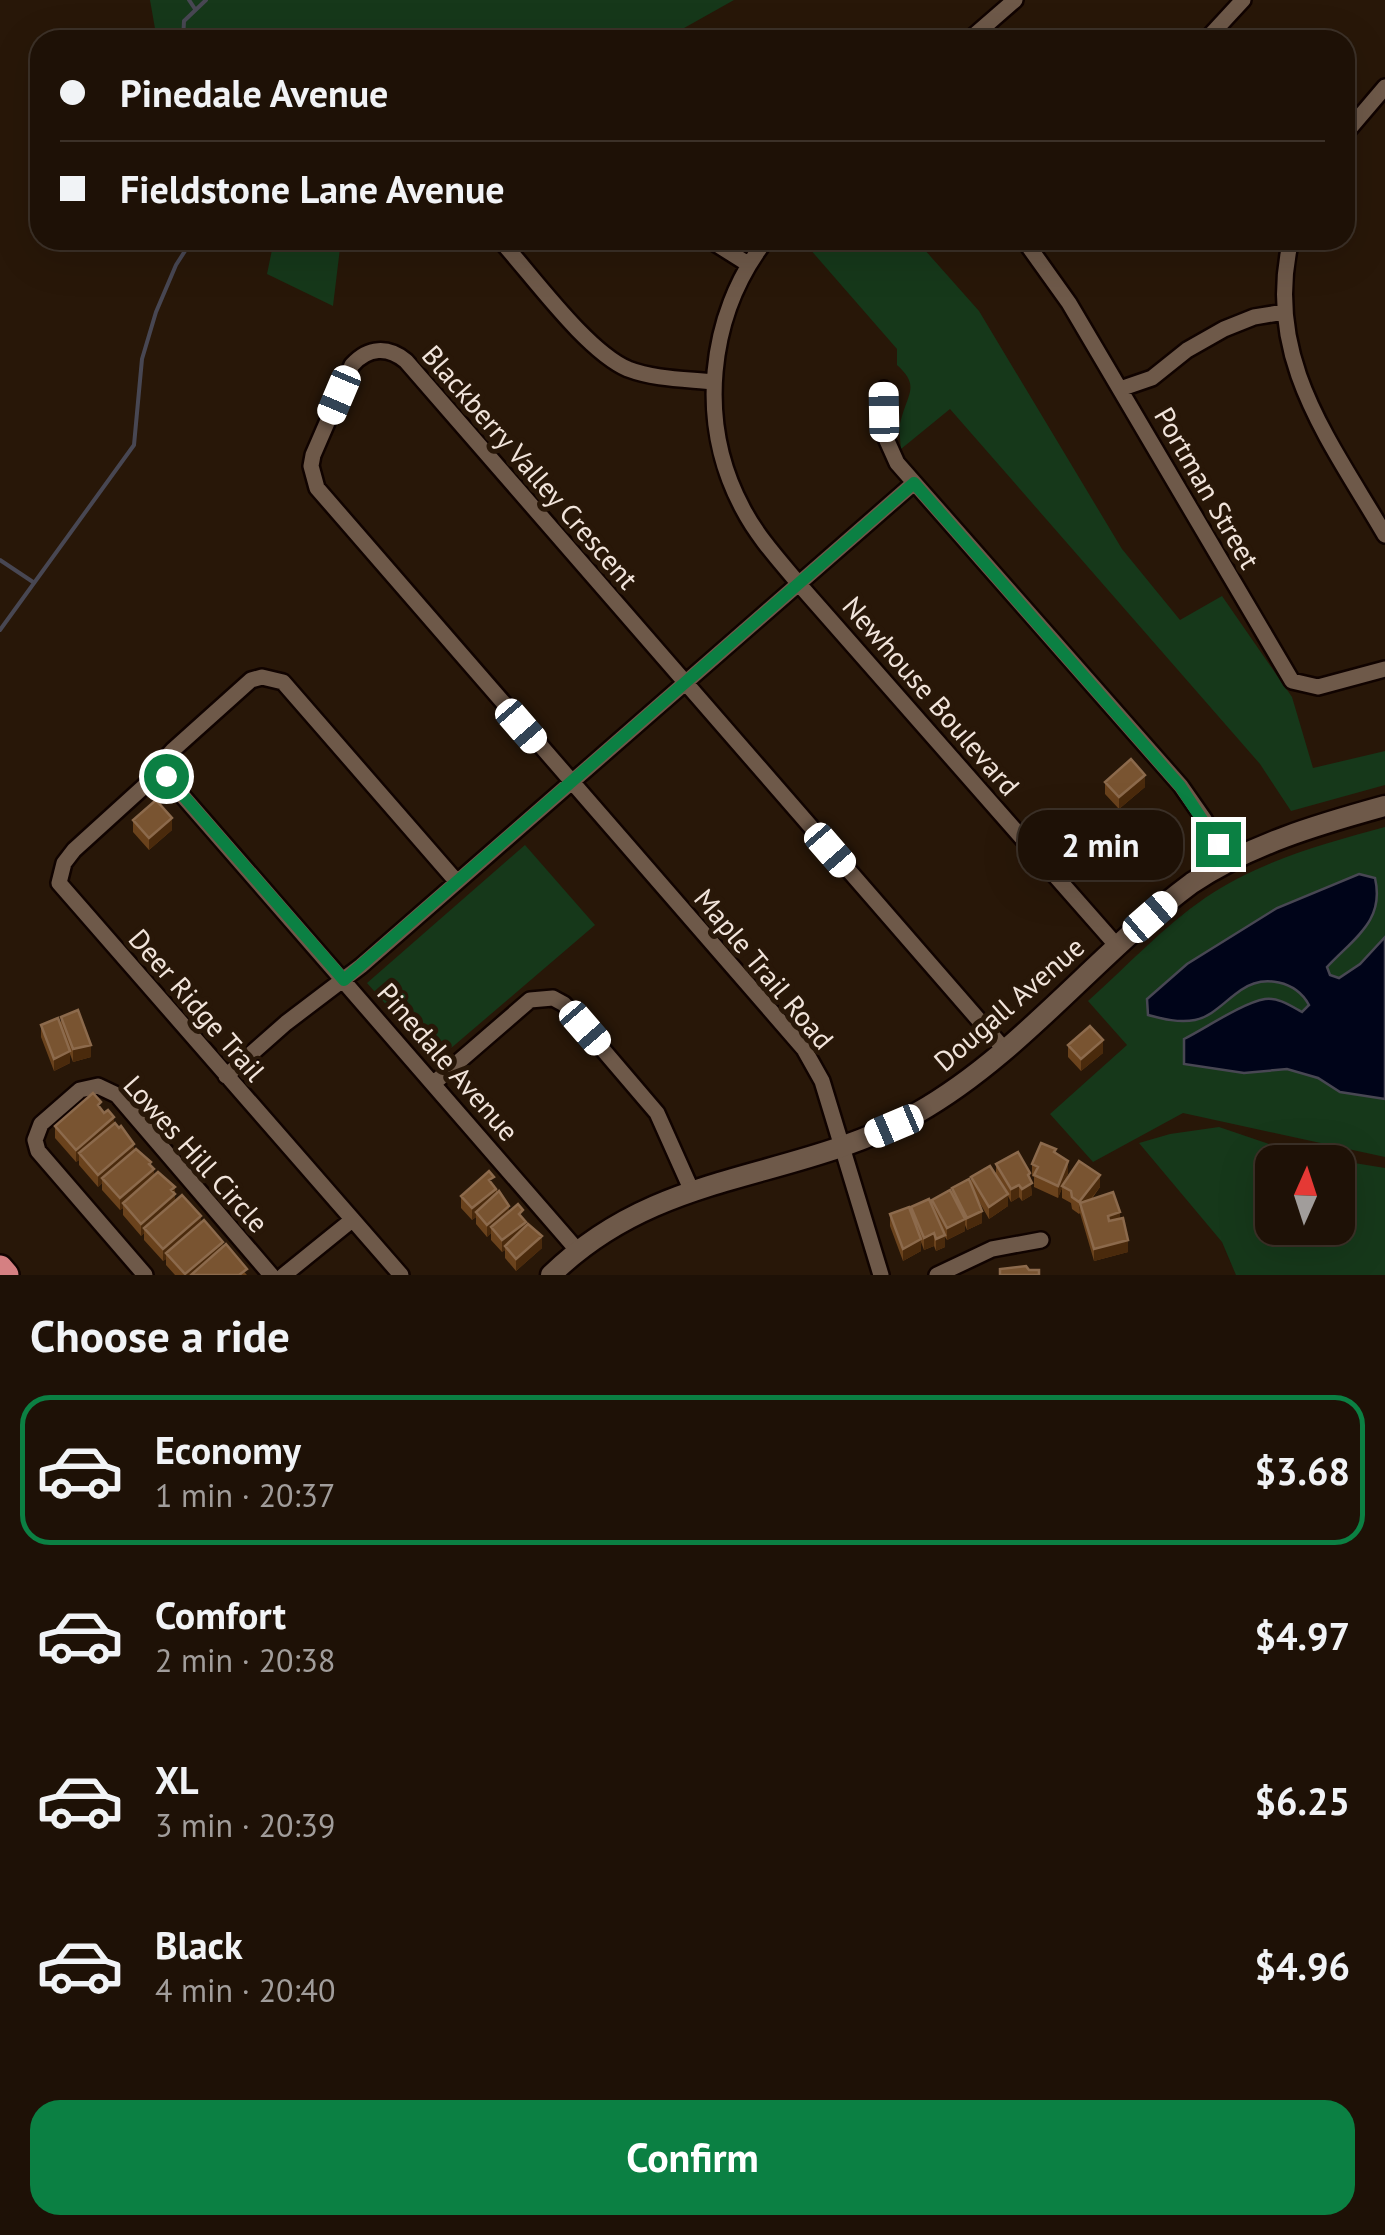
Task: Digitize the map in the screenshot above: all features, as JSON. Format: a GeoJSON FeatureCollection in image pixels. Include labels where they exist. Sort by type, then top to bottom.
{"type":"FeatureCollection","features":[{"type":"Feature","properties":{"kind":"highway"},"geometry":{"type":"LineString","coordinates":[[0,1268],[6,1275]]}},
{"type":"Feature","properties":{"kind":"street"},"geometry":{"type":"LineString","coordinates":[[980,30],[1014,0]]}},
{"type":"Feature","properties":{"kind":"street"},"geometry":{"type":"LineString","coordinates":[[1215,30],[1243,0]]}},
{"type":"Feature","properties":{"kind":"street"},"geometry":{"type":"LineString","coordinates":[[1355,122],[1385,87]]}},
{"type":"Feature","properties":{"kind":"street"},"geometry":{"type":"LineString","coordinates":[[509,250],[592,343],[616,363],[643,374],[714,382]]}},
{"type":"Feature","properties":{"kind":"street"},"geometry":{"type":"LineString","coordinates":[[726,250],[748,264]]}},
{"type":"Feature","properties":{"kind":"street","name":"Newhouse Boulevard"},"geometry":{"type":"LineString","coordinates":[[758,250],[748,264],[726,314],[714,382],[718,436],[731,484],[757,534],[1117,946]]}},
{"type":"Feature","properties":{"kind":"street","name":"Portman Street"},"geometry":{"type":"LineString","coordinates":[[1031,250],[1069,303],[1292,682],[1318,687],[1385,669]]}},
{"type":"Feature","properties":{"kind":"street"},"geometry":{"type":"LineString","coordinates":[[1288,250],[1282,288],[1285,331],[1297,372],[1323,432],[1385,535]]}},
{"type":"Feature","properties":{"kind":"street"},"geometry":{"type":"LineString","coordinates":[[1120,389],[1152,378],[1186,350],[1224,329],[1284,312]]}},
{"type":"Feature","properties":{"kind":"street","name":"Blackberry Valley Crescent"},"geometry":{"type":"LineString","coordinates":[[570,784],[316,488],[313,455],[352,365],[368,352],[389,350],[406,361],[1004,1049]]}},
{"type":"Feature","properties":{"kind":"street"},"geometry":{"type":"LineString","coordinates":[[884,389],[884,434],[898,463],[1180,786],[1204,819],[1226,861]]}},
{"type":"Feature","properties":{"kind":"street"},"geometry":{"type":"LineString","coordinates":[[226,1076],[286,1023],[344,980],[914,483]]}},
{"type":"Feature","properties":{"kind":"street"},"geometry":{"type":"LineString","coordinates":[[161,771],[172,750],[251,680],[273,678],[282,682],[457,882]]}},
{"type":"Feature","properties":{"kind":"street","name":"Pinedale Avenue"},"geometry":{"type":"LineString","coordinates":[[161,771],[578,1250]]}},
{"type":"Feature","properties":{"kind":"street","name":"Deer Ridge Trail"},"geometry":{"type":"LineString","coordinates":[[161,771],[74,850],[64,863],[58,883],[401,1275]]}},
{"type":"Feature","properties":{"kind":"street","name":"Maple Trail Road"},"geometry":{"type":"LineString","coordinates":[[570,784],[804,1049],[822,1082],[882,1275]]}},
{"type":"Feature","properties":{"kind":"street","name":"Dougall Avenue"},"geometry":{"type":"LineString","coordinates":[[551,1275],[578,1250],[641,1211],[691,1189],[843,1146],[894,1126],[931,1104],[1004,1049],[1171,899],[1226,861],[1298,830],[1385,806]]}},
{"type":"Feature","properties":{"kind":"street"},"geometry":{"type":"LineString","coordinates":[[434,1083],[530,1000],[553,998],[564,1004],[649,1100],[691,1189]]}},
{"type":"Feature","properties":{"kind":"street","name":"Lowes Hill Circle"},"geometry":{"type":"LineString","coordinates":[[145,1275],[38,1151],[35,1140],[41,1124],[88,1087],[98,1086],[116,1095],[271,1275]]}},
{"type":"Feature","properties":{"kind":"street"},"geometry":{"type":"LineString","coordinates":[[284,1275],[352,1220]]}},
{"type":"Feature","properties":{"kind":"street"},"geometry":{"type":"LineString","coordinates":[[937,1275],[992,1249],[1041,1240]]}},
{"type":"Feature","properties":{"kind":"green space"},"geometry":{"type":"Polygon","coordinates":[[[150,0],[734,0],[681,30],[155,30],[150,0]]]}},
{"type":"Feature","properties":{"kind":"green space"},"geometry":{"type":"Polygon","coordinates":[[[272,250],[340,250],[333,306],[267,274],[272,250]]]}},
{"type":"Feature","properties":{"kind":"green space"},"geometry":{"type":"Polygon","coordinates":[[[811,250],[925,250],[979,311],[1122,549],[1180,620],[1222,596],[1292,697],[1313,768],[1385,751],[1385,785],[1291,811],[1260,764],[950,409],[901,449],[900,424],[910,384],[897,365],[897,349],[811,250]]]}},
{"type":"Feature","properties":{"kind":"green space"},"geometry":{"type":"Polygon","coordinates":[[[1385,827],[1385,1157],[1355,1150],[1355,1145],[1330,1145],[1183,1113],[1093,1162],[1050,1114],[1127,1045],[1088,1001],[1205,898],[1247,874],[1385,827]]]}},
{"type":"Feature","properties":{"kind":"green space"},"geometry":{"type":"Polygon","coordinates":[[[525,845],[595,925],[436,1061],[367,983],[525,845]]]}},
{"type":"Feature","properties":{"kind":"green space"},"geometry":{"type":"Polygon","coordinates":[[[1219,1127],[1272,1145],[1255,1145],[1255,1245],[1355,1245],[1355,1163],[1385,1168],[1385,1275],[1236,1275],[1222,1242],[1139,1143],[1219,1127]]]}},
{"type":"Feature","properties":{"kind":"water"},"geometry":{"type":"Polygon","coordinates":[[[1359,874],[1375,878],[1376,906],[1365,928],[1327,967],[1330,975],[1339,978],[1360,964],[1385,937],[1385,1099],[1340,1092],[1318,1078],[1287,1069],[1244,1073],[1184,1064],[1184,1039],[1246,1005],[1270,999],[1302,1012],[1309,1005],[1288,985],[1269,981],[1250,985],[1195,1020],[1148,1015],[1147,999],[1187,964],[1277,908],[1359,874]]]}},
{"type":"Feature","properties":{"kind":"building"},"geometry":{"type":"Polygon","coordinates":[[[1131,759],[1145,775],[1119,797],[1105,782],[1131,759]]]}},
{"type":"Feature","properties":{"kind":"building"},"geometry":{"type":"Polygon","coordinates":[[[156,800],[172,818],[149,838],[133,820],[156,800]]]}},
{"type":"Feature","properties":{"kind":"building"},"geometry":{"type":"Polygon","coordinates":[[[78,1010],[91,1045],[73,1049],[61,1017],[78,1010]]]}},
{"type":"Feature","properties":{"kind":"building"},"geometry":{"type":"Polygon","coordinates":[[[58,1018],[70,1051],[54,1059],[41,1025],[58,1018]]]}},
{"type":"Feature","properties":{"kind":"building"},"geometry":{"type":"Polygon","coordinates":[[[1090,1026],[1103,1040],[1081,1059],[1068,1045],[1090,1026]]]}},
{"type":"Feature","properties":{"kind":"building"},"geometry":{"type":"Polygon","coordinates":[[[93,1093],[104,1113],[108,1110],[114,1117],[76,1150],[55,1126],[93,1093]]]}},
{"type":"Feature","properties":{"kind":"building"},"geometry":{"type":"Polygon","coordinates":[[[115,1123],[134,1144],[98,1175],[79,1153],[115,1123]]]}},
{"type":"Feature","properties":{"kind":"building"},"geometry":{"type":"Polygon","coordinates":[[[1041,1143],[1056,1149],[1054,1152],[1068,1161],[1058,1186],[1034,1175],[1038,1167],[1032,1164],[1041,1143]]]}},
{"type":"Feature","properties":{"kind":"building"},"geometry":{"type":"Polygon","coordinates":[[[136,1149],[154,1169],[120,1198],[102,1178],[136,1149]]]}},
{"type":"Feature","properties":{"kind":"building"},"geometry":{"type":"Polygon","coordinates":[[[1018,1152],[1032,1183],[1022,1189],[1019,1185],[1011,1189],[996,1164],[1018,1152]]]}},
{"type":"Feature","properties":{"kind":"building"},"geometry":{"type":"Polygon","coordinates":[[[1079,1161],[1100,1175],[1079,1202],[1062,1186],[1079,1161]]]}},
{"type":"Feature","properties":{"kind":"building"},"geometry":{"type":"Polygon","coordinates":[[[990,1166],[1008,1194],[989,1207],[971,1177],[990,1166]]]}},
{"type":"Feature","properties":{"kind":"building"},"geometry":{"type":"Polygon","coordinates":[[[489,1171],[494,1177],[489,1180],[496,1189],[472,1208],[461,1196],[489,1171]]]}},
{"type":"Feature","properties":{"kind":"building"},"geometry":{"type":"Polygon","coordinates":[[[158,1172],[175,1187],[171,1190],[175,1194],[141,1224],[123,1203],[158,1172]]]}},
{"type":"Feature","properties":{"kind":"building"},"geometry":{"type":"Polygon","coordinates":[[[969,1179],[982,1211],[967,1218],[952,1188],[969,1179]]]}},
{"type":"Feature","properties":{"kind":"building"},"geometry":{"type":"Polygon","coordinates":[[[950,1190],[965,1219],[947,1228],[932,1200],[950,1190]]]}},
{"type":"Feature","properties":{"kind":"building"},"geometry":{"type":"Polygon","coordinates":[[[499,1191],[509,1206],[487,1225],[476,1212],[499,1191]]]}},
{"type":"Feature","properties":{"kind":"building"},"geometry":{"type":"Polygon","coordinates":[[[1113,1192],[1120,1212],[1108,1216],[1109,1221],[1123,1218],[1128,1240],[1094,1249],[1080,1203],[1113,1192]]]}},
{"type":"Feature","properties":{"kind":"building"},"geometry":{"type":"Polygon","coordinates":[[[182,1195],[201,1216],[163,1249],[144,1228],[182,1195]]]}},
{"type":"Feature","properties":{"kind":"building"},"geometry":{"type":"Polygon","coordinates":[[[929,1199],[945,1235],[936,1239],[934,1233],[924,1238],[911,1207],[929,1199]]]}},
{"type":"Feature","properties":{"kind":"building"},"geometry":{"type":"Polygon","coordinates":[[[518,1204],[523,1210],[519,1214],[526,1222],[502,1240],[491,1227],[518,1204]]]}},
{"type":"Feature","properties":{"kind":"building"},"geometry":{"type":"Polygon","coordinates":[[[909,1207],[921,1239],[903,1249],[890,1214],[909,1207]]]}},
{"type":"Feature","properties":{"kind":"building"},"geometry":{"type":"Polygon","coordinates":[[[204,1220],[223,1242],[185,1274],[166,1253],[204,1220]]]}},
{"type":"Feature","properties":{"kind":"building"},"geometry":{"type":"Polygon","coordinates":[[[528,1224],[542,1236],[516,1259],[505,1246],[528,1224]]]}},
{"type":"Feature","properties":{"kind":"building"},"geometry":{"type":"Polygon","coordinates":[[[226,1244],[247,1269],[239,1275],[191,1275],[226,1244]]]}},
{"type":"Feature","properties":{"kind":"building"},"geometry":{"type":"Polygon","coordinates":[[[1026,1266],[1039,1270],[1039,1275],[1000,1275],[1000,1269],[1026,1266]]]}},
{"type":"Feature","properties":{"kind":"waterway"},"geometry":{"type":"LineString","coordinates":[[189,0],[195,9]]}},
{"type":"Feature","properties":{"kind":"waterway"},"geometry":{"type":"LineString","coordinates":[[184,30],[184,21],[206,0]]}},
{"type":"Feature","properties":{"kind":"waterway"},"geometry":{"type":"LineString","coordinates":[[0,630],[134,445],[142,359],[156,312],[186,250]]}},
{"type":"Feature","properties":{"kind":"waterway"},"geometry":{"type":"LineString","coordinates":[[0,560],[33,582]]}},
{"type":"Feature","properties":{"kind":"route"},"geometry":{"type":"LineString","coordinates":[[166,776],[344,980],[914,483],[1180,786],[1218,844]]}}]}
